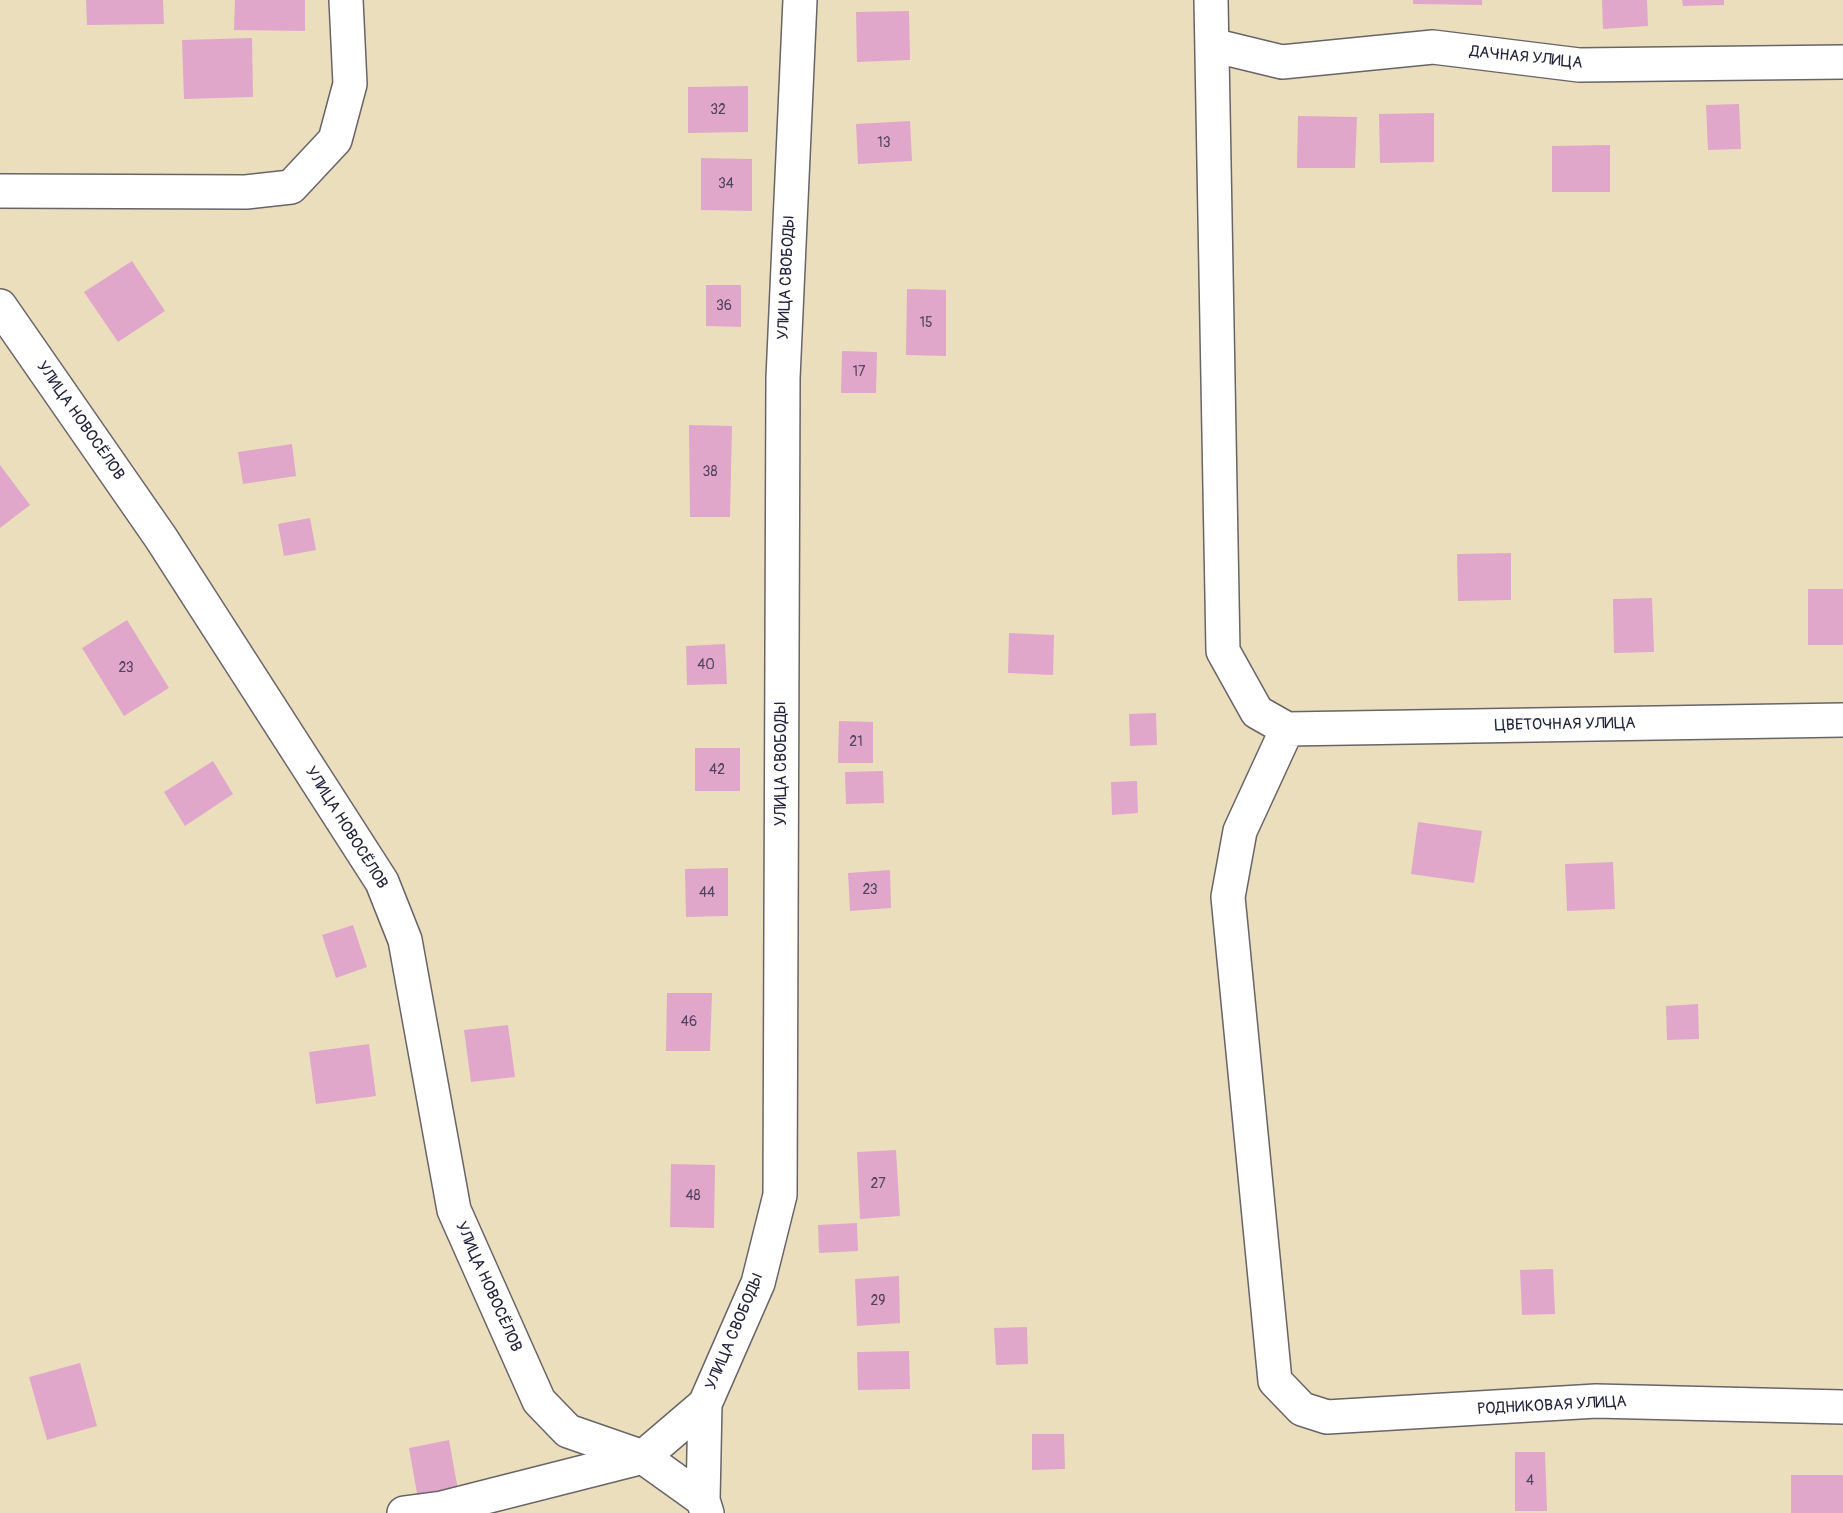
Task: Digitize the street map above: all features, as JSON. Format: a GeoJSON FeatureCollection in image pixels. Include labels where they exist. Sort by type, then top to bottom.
{"type":"FeatureCollection","features":[{"type":"Feature","properties":{"kind":"street"},"geometry":{"type":"LineString","coordinates":[[0,191],[246,192],[291,187],[334,140],[350,84],[346,0]]}},
{"type":"Feature","properties":{"kind":"street","name":"УЛИЦА СВОБОДЫ"},"geometry":{"type":"LineString","coordinates":[[705,1507],[705,1404],[758,1283],[780,1195],[783,378],[800,0]]}},
{"type":"Feature","properties":{"kind":"street"},"geometry":{"type":"LineString","coordinates":[[1211,0],[1223,651],[1257,712],[1287,729]]}},
{"type":"Feature","properties":{"kind":"street","name":"ДАЧНАЯ УЛИЦА"},"geometry":{"type":"LineString","coordinates":[[1212,45],[1282,62],[1433,47],[1579,65],[1843,62]]}},
{"type":"Feature","properties":{"kind":"street","name":"УЛИЦА НОВОСЁЛОВ"},"geometry":{"type":"LineString","coordinates":[[0,306],[161,538],[382,882],[405,940],[454,1210],[540,1401],[568,1431],[643,1458],[705,1507]]}},
{"type":"Feature","properties":{"kind":"street","name":"ЦВЕТОЧНАЯ УЛИЦА"},"geometry":{"type":"LineString","coordinates":[[1287,729],[1843,720]]}},
{"type":"Feature","properties":{"kind":"street","name":"РОДНИКОВАЯ УЛИЦА"},"geometry":{"type":"LineString","coordinates":[[1287,729],[1240,831],[1228,897],[1275,1381],[1302,1409],[1327,1417],[1596,1401],[1843,1407]]}},
{"type":"Feature","properties":{"kind":"street"},"geometry":{"type":"LineString","coordinates":[[404,1513],[442,1508],[643,1458],[705,1404]]}},
{"type":"Feature","properties":{"kind":"building"},"geometry":{"type":"Polygon","coordinates":[[[86,0],[163,0],[164,24],[87,25],[86,0]]]}},
{"type":"Feature","properties":{"kind":"building"},"geometry":{"type":"Polygon","coordinates":[[[235,0],[305,0],[305,31],[234,30],[235,0]]]}},
{"type":"Feature","properties":{"kind":"building"},"geometry":{"type":"Polygon","coordinates":[[[1413,0],[1482,0],[1482,5],[1413,4],[1413,0]]]}},
{"type":"Feature","properties":{"kind":"building"},"geometry":{"type":"Polygon","coordinates":[[[1602,0],[1647,0],[1648,26],[1603,29],[1602,0]]]}},
{"type":"Feature","properties":{"kind":"building"},"geometry":{"type":"Polygon","coordinates":[[[1682,0],[1724,0],[1724,5],[1683,6],[1682,0]]]}},
{"type":"Feature","properties":{"kind":"building"},"geometry":{"type":"Polygon","coordinates":[[[909,11],[910,60],[857,62],[856,12],[909,11]]]}},
{"type":"Feature","properties":{"kind":"building"},"geometry":{"type":"Polygon","coordinates":[[[252,38],[253,97],[184,99],[182,40],[252,38]]]}},
{"type":"Feature","properties":{"kind":"building"},"geometry":{"type":"Polygon","coordinates":[[[748,86],[748,132],[688,133],[688,87],[748,86]]]}},
{"type":"Feature","properties":{"kind":"building"},"geometry":{"type":"Polygon","coordinates":[[[1739,104],[1741,149],[1708,150],[1706,105],[1739,104]]]}},
{"type":"Feature","properties":{"kind":"building"},"geometry":{"type":"Polygon","coordinates":[[[1434,113],[1434,162],[1380,163],[1379,114],[1434,113]]]}},
{"type":"Feature","properties":{"kind":"building"},"geometry":{"type":"Polygon","coordinates":[[[1298,116],[1357,117],[1355,168],[1297,168],[1298,116]]]}},
{"type":"Feature","properties":{"kind":"building"},"geometry":{"type":"Polygon","coordinates":[[[910,121],[912,161],[858,164],[856,124],[910,121]]]}},
{"type":"Feature","properties":{"kind":"building"},"geometry":{"type":"Polygon","coordinates":[[[1610,145],[1610,192],[1552,192],[1552,146],[1610,145]]]}},
{"type":"Feature","properties":{"kind":"building"},"geometry":{"type":"Polygon","coordinates":[[[701,158],[752,159],[752,211],[701,210],[701,158]]]}},
{"type":"Feature","properties":{"kind":"building"},"geometry":{"type":"Polygon","coordinates":[[[132,261],[165,311],[118,342],[84,292],[132,261]]]}},
{"type":"Feature","properties":{"kind":"building"},"geometry":{"type":"Polygon","coordinates":[[[706,285],[741,285],[741,327],[706,326],[706,285]]]}},
{"type":"Feature","properties":{"kind":"building"},"geometry":{"type":"Polygon","coordinates":[[[907,289],[946,290],[946,356],[906,355],[907,289]]]}},
{"type":"Feature","properties":{"kind":"building"},"geometry":{"type":"Polygon","coordinates":[[[842,351],[877,352],[876,393],[841,393],[842,351]]]}},
{"type":"Feature","properties":{"kind":"building"},"geometry":{"type":"Polygon","coordinates":[[[689,425],[732,426],[730,517],[690,517],[689,425]]]}},
{"type":"Feature","properties":{"kind":"building"},"geometry":{"type":"Polygon","coordinates":[[[292,444],[296,476],[243,484],[238,452],[292,444]]]}},
{"type":"Feature","properties":{"kind":"building"},"geometry":{"type":"Polygon","coordinates":[[[0,465],[30,505],[0,528],[0,465]]]}},
{"type":"Feature","properties":{"kind":"building"},"geometry":{"type":"Polygon","coordinates":[[[310,518],[316,550],[284,556],[278,524],[310,518]]]}},
{"type":"Feature","properties":{"kind":"building"},"geometry":{"type":"Polygon","coordinates":[[[1511,553],[1511,600],[1458,601],[1457,554],[1511,553]]]}},
{"type":"Feature","properties":{"kind":"building"},"geometry":{"type":"Polygon","coordinates":[[[1808,589],[1843,589],[1843,645],[1808,645],[1808,589]]]}},
{"type":"Feature","properties":{"kind":"building"},"geometry":{"type":"Polygon","coordinates":[[[1652,598],[1654,652],[1614,653],[1613,599],[1652,598]]]}},
{"type":"Feature","properties":{"kind":"building"},"geometry":{"type":"Polygon","coordinates":[[[127,620],[169,688],[124,716],[82,648],[127,620]]]}},
{"type":"Feature","properties":{"kind":"building"},"geometry":{"type":"Polygon","coordinates":[[[1009,633],[1054,635],[1053,675],[1008,673],[1009,633]]]}},
{"type":"Feature","properties":{"kind":"building"},"geometry":{"type":"Polygon","coordinates":[[[725,644],[727,684],[687,685],[686,646],[725,644]]]}},
{"type":"Feature","properties":{"kind":"building"},"geometry":{"type":"Polygon","coordinates":[[[1156,713],[1157,745],[1130,746],[1129,714],[1156,713]]]}},
{"type":"Feature","properties":{"kind":"building"},"geometry":{"type":"Polygon","coordinates":[[[839,721],[873,722],[873,763],[838,763],[839,721]]]}},
{"type":"Feature","properties":{"kind":"building"},"geometry":{"type":"Polygon","coordinates":[[[695,748],[740,748],[740,791],[695,791],[695,748]]]}},
{"type":"Feature","properties":{"kind":"building"},"geometry":{"type":"Polygon","coordinates":[[[213,761],[233,794],[185,826],[164,792],[213,761]]]}},
{"type":"Feature","properties":{"kind":"building"},"geometry":{"type":"Polygon","coordinates":[[[883,771],[884,803],[846,804],[845,772],[883,771]]]}},
{"type":"Feature","properties":{"kind":"building"},"geometry":{"type":"Polygon","coordinates":[[[1137,781],[1138,813],[1112,815],[1111,782],[1137,781]]]}},
{"type":"Feature","properties":{"kind":"building"},"geometry":{"type":"Polygon","coordinates":[[[1418,822],[1482,831],[1474,883],[1411,874],[1418,822]]]}},
{"type":"Feature","properties":{"kind":"building"},"geometry":{"type":"Polygon","coordinates":[[[1613,862],[1615,909],[1567,911],[1565,864],[1613,862]]]}},
{"type":"Feature","properties":{"kind":"building"},"geometry":{"type":"Polygon","coordinates":[[[728,868],[728,916],[686,917],[685,869],[728,868]]]}},
{"type":"Feature","properties":{"kind":"building"},"geometry":{"type":"Polygon","coordinates":[[[890,870],[891,908],[850,911],[848,873],[890,870]]]}},
{"type":"Feature","properties":{"kind":"building"},"geometry":{"type":"Polygon","coordinates":[[[353,925],[367,967],[336,978],[322,935],[353,925]]]}},
{"type":"Feature","properties":{"kind":"building"},"geometry":{"type":"Polygon","coordinates":[[[667,993],[712,993],[710,1051],[666,1051],[667,993]]]}},
{"type":"Feature","properties":{"kind":"building"},"geometry":{"type":"Polygon","coordinates":[[[1698,1004],[1699,1039],[1667,1040],[1666,1006],[1698,1004]]]}},
{"type":"Feature","properties":{"kind":"building"},"geometry":{"type":"Polygon","coordinates":[[[508,1025],[515,1077],[471,1082],[464,1030],[508,1025]]]}},
{"type":"Feature","properties":{"kind":"building"},"geometry":{"type":"Polygon","coordinates":[[[369,1044],[376,1096],[316,1104],[309,1052],[369,1044]]]}},
{"type":"Feature","properties":{"kind":"building"},"geometry":{"type":"Polygon","coordinates":[[[896,1150],[900,1216],[860,1219],[857,1152],[896,1150]]]}},
{"type":"Feature","properties":{"kind":"building"},"geometry":{"type":"Polygon","coordinates":[[[671,1164],[715,1165],[714,1228],[670,1227],[671,1164]]]}},
{"type":"Feature","properties":{"kind":"building"},"geometry":{"type":"Polygon","coordinates":[[[857,1223],[858,1251],[819,1253],[818,1225],[857,1223]]]}},
{"type":"Feature","properties":{"kind":"building"},"geometry":{"type":"Polygon","coordinates":[[[1553,1269],[1555,1314],[1522,1315],[1520,1270],[1553,1269]]]}},
{"type":"Feature","properties":{"kind":"building"},"geometry":{"type":"Polygon","coordinates":[[[899,1276],[900,1323],[857,1326],[855,1279],[899,1276]]]}},
{"type":"Feature","properties":{"kind":"building"},"geometry":{"type":"Polygon","coordinates":[[[1027,1327],[1028,1364],[996,1365],[994,1328],[1027,1327]]]}},
{"type":"Feature","properties":{"kind":"building"},"geometry":{"type":"Polygon","coordinates":[[[909,1351],[910,1389],[858,1390],[857,1352],[909,1351]]]}},
{"type":"Feature","properties":{"kind":"building"},"geometry":{"type":"Polygon","coordinates":[[[80,1363],[97,1426],[47,1440],[29,1377],[80,1363]]]}},
{"type":"Feature","properties":{"kind":"building"},"geometry":{"type":"Polygon","coordinates":[[[1032,1434],[1064,1434],[1065,1469],[1032,1470],[1032,1434]]]}},
{"type":"Feature","properties":{"kind":"building"},"geometry":{"type":"Polygon","coordinates":[[[449,1440],[458,1490],[418,1499],[409,1448],[449,1440]]]}},
{"type":"Feature","properties":{"kind":"building"},"geometry":{"type":"Polygon","coordinates":[[[1515,1452],[1545,1452],[1547,1511],[1515,1511],[1515,1452]]]}},
{"type":"Feature","properties":{"kind":"building"},"geometry":{"type":"Polygon","coordinates":[[[1791,1475],[1843,1475],[1843,1513],[1791,1513],[1791,1475]]]}}]}
